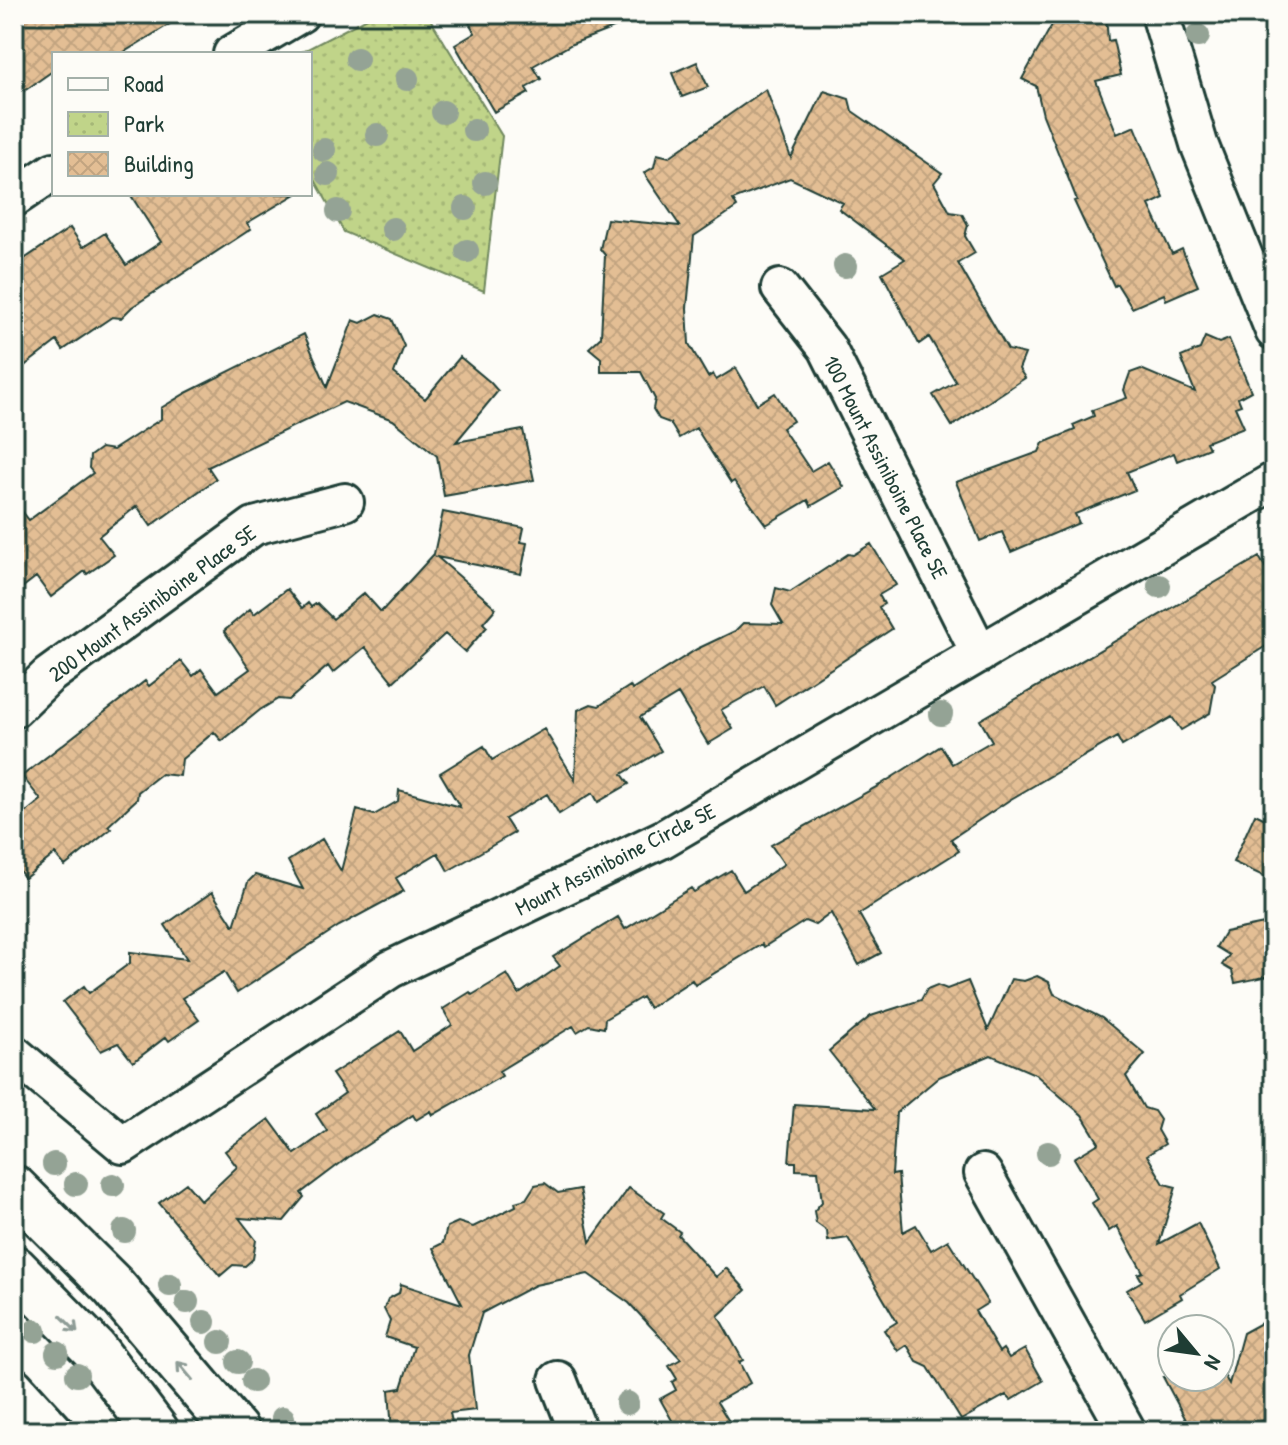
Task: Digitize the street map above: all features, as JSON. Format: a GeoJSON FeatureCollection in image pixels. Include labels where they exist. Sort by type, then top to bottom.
{"type":"FeatureCollection","features":[{"type":"Feature","properties":{"kind":"main road"},"geometry":{"type":"LineString","coordinates":[[14,1188],[113,1286],[236,1431]]}},
{"type":"Feature","properties":{"kind":"main road"},"geometry":{"type":"LineString","coordinates":[[14,1268],[94,1349],[156,1431]]}},
{"type":"Feature","properties":{"kind":"street"},"geometry":{"type":"LineString","coordinates":[[1160,14],[1199,144],[1274,331]]}},
{"type":"Feature","properties":{"kind":"street"},"geometry":{"type":"LineString","coordinates":[[235,52],[281,18]]}},
{"type":"Feature","properties":{"kind":"street"},"geometry":{"type":"LineString","coordinates":[[14,198],[52,172]]}},
{"type":"Feature","properties":{"kind":"street","name":"100 Mount Assiniboine Place SE"},"geometry":{"type":"LineString","coordinates":[[780,288],[827,348],[980,654]]}},
{"type":"Feature","properties":{"kind":"street","name":"Mount Assiniboine Circle SE"},"geometry":{"type":"LineString","coordinates":[[14,1054],[123,1145],[391,969],[663,839],[1274,481]]}},
{"type":"Feature","properties":{"kind":"street","name":"200 Mount Assiniboine Place SE"},"geometry":{"type":"LineString","coordinates":[[14,709],[48,676],[254,526],[345,502]]}},
{"type":"Feature","properties":{"kind":"street"},"geometry":{"type":"LineString","coordinates":[[983,1173],[1127,1431]]}},
{"type":"Feature","properties":{"kind":"street"},"geometry":{"type":"LineString","coordinates":[[558,1380],[578,1431]]}},
{"type":"Feature","properties":{"kind":"street"},"geometry":{"type":"LineString","coordinates":[[14,1386],[55,1431]]}},
{"type":"Feature","properties":{"kind":"green space"},"geometry":{"type":"Polygon","coordinates":[[[375,14],[427,14],[502,136],[484,291],[344,232],[312,175],[312,52],[302,52],[375,14]]]}},
{"type":"Feature","properties":{"kind":"building"},"geometry":{"type":"Polygon","coordinates":[[[14,14],[186,14],[124,52],[52,52],[52,71],[14,98],[14,14]]]}},
{"type":"Feature","properties":{"kind":"building"},"geometry":{"type":"Polygon","coordinates":[[[464,14],[645,16],[572,44],[533,66],[541,79],[526,88],[529,93],[494,112],[455,45],[475,33],[464,14]]]}},
{"type":"Feature","properties":{"kind":"building"},"geometry":{"type":"Polygon","coordinates":[[[1058,14],[1106,14],[1108,41],[1113,40],[1121,75],[1096,81],[1117,134],[1135,126],[1164,198],[1149,205],[1172,254],[1182,249],[1198,286],[1166,300],[1164,294],[1132,308],[1117,284],[1114,286],[1074,201],[1077,200],[1043,115],[1036,86],[1022,79],[1058,14]]]}},
{"type":"Feature","properties":{"kind":"building"},"geometry":{"type":"Polygon","coordinates":[[[697,62],[708,87],[682,97],[672,73],[697,62]]]}},
{"type":"Feature","properties":{"kind":"building"},"geometry":{"type":"Polygon","coordinates":[[[766,89],[791,158],[824,91],[849,99],[852,111],[942,173],[934,183],[950,212],[962,214],[968,225],[965,236],[975,253],[958,263],[1008,350],[1025,354],[1019,369],[1025,378],[952,426],[933,395],[956,382],[929,337],[919,344],[882,273],[905,259],[839,209],[843,203],[790,178],[733,200],[737,207],[694,236],[687,308],[689,344],[708,377],[713,374],[716,380],[736,368],[757,404],[775,393],[793,421],[782,428],[811,471],[828,461],[844,487],[811,506],[808,500],[766,525],[734,481],[731,483],[696,428],[679,438],[670,423],[659,419],[653,409],[655,399],[641,372],[601,372],[601,358],[589,348],[601,337],[605,255],[600,249],[607,219],[680,226],[644,173],[654,167],[657,154],[669,157],[766,89]]]}},
{"type":"Feature","properties":{"kind":"building"},"geometry":{"type":"Polygon","coordinates":[[[131,196],[293,196],[247,223],[251,229],[132,307],[121,318],[112,317],[63,350],[57,341],[14,374],[14,266],[70,228],[83,247],[105,233],[126,265],[161,242],[131,196]]]}},
{"type":"Feature","properties":{"kind":"building"},"geometry":{"type":"Polygon","coordinates":[[[378,314],[392,319],[404,346],[394,373],[425,399],[460,357],[490,382],[498,391],[456,442],[523,430],[534,480],[444,496],[437,456],[393,420],[344,402],[208,467],[216,479],[151,526],[137,506],[99,536],[114,555],[87,574],[85,571],[51,597],[36,577],[14,594],[14,501],[29,520],[93,473],[89,468],[90,456],[101,448],[113,450],[161,419],[161,408],[304,334],[327,387],[353,320],[361,323],[378,314]]]}},
{"type":"Feature","properties":{"kind":"building"},"geometry":{"type":"Polygon","coordinates":[[[1205,337],[1219,343],[1229,339],[1251,391],[1238,398],[1241,405],[1235,407],[1244,427],[1206,442],[1209,448],[1177,461],[1174,453],[1127,472],[1135,490],[1075,514],[1079,523],[1011,552],[1002,532],[980,541],[956,482],[1039,452],[1043,443],[1075,430],[1073,425],[1094,416],[1092,410],[1127,398],[1124,390],[1130,373],[1141,369],[1195,392],[1181,357],[1200,349],[1205,337]]]}},
{"type":"Feature","properties":{"kind":"building"},"geometry":{"type":"Polygon","coordinates":[[[443,512],[524,528],[521,542],[527,543],[521,574],[437,557],[496,608],[483,623],[487,627],[465,652],[445,634],[393,682],[365,647],[333,673],[328,666],[289,700],[278,699],[260,710],[222,741],[214,732],[182,759],[180,776],[161,774],[138,792],[137,799],[108,826],[111,829],[65,866],[55,854],[25,878],[14,864],[14,822],[41,800],[22,776],[145,681],[149,686],[181,661],[193,676],[201,669],[218,692],[250,669],[224,631],[250,609],[254,614],[287,589],[302,608],[308,603],[311,607],[317,603],[333,619],[364,593],[381,612],[434,554],[443,512]]]}},
{"type":"Feature","properties":{"kind":"building"},"geometry":{"type":"Polygon","coordinates":[[[871,544],[896,585],[879,595],[884,604],[879,607],[892,629],[775,705],[764,686],[721,710],[733,729],[708,744],[678,694],[640,717],[661,751],[622,774],[629,784],[598,802],[593,793],[559,814],[547,794],[505,819],[514,833],[448,871],[438,853],[396,878],[404,891],[339,926],[237,993],[224,972],[182,998],[199,1020],[169,1041],[166,1037],[133,1062],[118,1043],[101,1051],[63,1002],[84,986],[89,993],[130,963],[130,952],[187,959],[165,925],[212,892],[234,926],[248,882],[255,875],[303,889],[288,861],[322,839],[341,871],[357,810],[374,815],[398,801],[399,790],[460,807],[440,773],[484,746],[492,760],[544,729],[575,780],[578,710],[591,704],[599,706],[630,686],[632,690],[697,649],[735,631],[743,623],[783,624],[772,605],[776,588],[790,592],[848,554],[853,555],[871,544]]]}},
{"type":"Feature","properties":{"kind":"building"},"geometry":{"type":"Polygon","coordinates":[[[1259,557],[1274,581],[1274,641],[1212,680],[1215,685],[1210,713],[1181,730],[1172,717],[1122,746],[1117,737],[1011,799],[951,839],[959,851],[859,914],[881,953],[859,965],[831,913],[815,925],[805,921],[695,985],[692,980],[649,1008],[642,997],[605,1019],[604,1028],[589,1025],[577,1032],[573,1026],[499,1071],[502,1076],[433,1115],[431,1111],[416,1120],[413,1115],[350,1156],[301,1193],[304,1197],[284,1221],[239,1218],[256,1240],[253,1259],[245,1266],[233,1265],[220,1276],[159,1203],[186,1183],[201,1201],[237,1167],[225,1151],[269,1119],[295,1154],[327,1131],[316,1114],[345,1093],[332,1074],[400,1031],[412,1051],[452,1025],[443,1009],[470,992],[472,995],[507,974],[519,994],[560,966],[553,957],[618,917],[625,929],[691,888],[694,892],[731,870],[744,891],[784,864],[771,845],[880,785],[941,746],[952,764],[992,741],[980,720],[1259,557]]]}},
{"type":"Feature","properties":{"kind":"building"},"geometry":{"type":"Polygon","coordinates":[[[1255,814],[1274,823],[1274,881],[1233,862],[1255,814]]]}},
{"type":"Feature","properties":{"kind":"building"},"geometry":{"type":"Polygon","coordinates":[[[1274,922],[1274,975],[1235,983],[1232,971],[1222,965],[1229,955],[1216,947],[1225,932],[1274,922]]]}},
{"type":"Feature","properties":{"kind":"building"},"geometry":{"type":"Polygon","coordinates":[[[1037,976],[1049,982],[1054,994],[1102,1018],[1145,1054],[1126,1076],[1144,1108],[1154,1111],[1160,1120],[1157,1130],[1165,1144],[1147,1155],[1164,1184],[1176,1187],[1159,1244],[1198,1223],[1220,1269],[1180,1294],[1182,1298],[1145,1320],[1127,1290],[1142,1281],[1138,1274],[1143,1272],[1117,1226],[1109,1231],[1092,1203],[1098,1199],[1074,1158],[1099,1143],[1082,1115],[1035,1074],[991,1055],[939,1077],[896,1113],[892,1175],[898,1174],[903,1232],[916,1225],[931,1250],[948,1240],[988,1303],[975,1311],[999,1352],[1003,1349],[1009,1358],[1025,1349],[1043,1381],[1011,1400],[1006,1395],[961,1420],[928,1367],[917,1362],[907,1345],[898,1351],[884,1330],[897,1322],[848,1238],[828,1241],[827,1231],[816,1223],[814,1211],[822,1202],[818,1171],[796,1170],[796,1162],[789,1162],[794,1104],[875,1109],[829,1051],[871,1016],[921,1000],[927,989],[937,985],[947,989],[968,981],[988,1030],[1011,979],[1024,981],[1037,976]]]}},
{"type":"Feature","properties":{"kind":"building"},"geometry":{"type":"Polygon","coordinates":[[[545,1183],[558,1193],[580,1189],[590,1242],[629,1188],[664,1213],[661,1218],[680,1232],[678,1235],[716,1277],[726,1268],[746,1290],[718,1316],[743,1360],[739,1362],[750,1383],[717,1402],[735,1431],[678,1431],[660,1399],[676,1390],[672,1382],[677,1379],[669,1366],[681,1359],[629,1303],[588,1274],[535,1285],[482,1313],[469,1355],[475,1410],[450,1413],[454,1431],[392,1431],[389,1390],[401,1388],[414,1347],[385,1337],[390,1321],[384,1309],[388,1299],[399,1293],[401,1284],[462,1304],[433,1248],[443,1243],[447,1227],[458,1222],[473,1227],[516,1206],[515,1202],[526,1199],[535,1185],[545,1183]]]}},
{"type":"Feature","properties":{"kind":"building"},"geometry":{"type":"Polygon","coordinates":[[[1274,1316],[1274,1415],[1244,1431],[1192,1431],[1172,1393],[1236,1393],[1236,1358],[1243,1333],[1274,1316]]]}}]}
